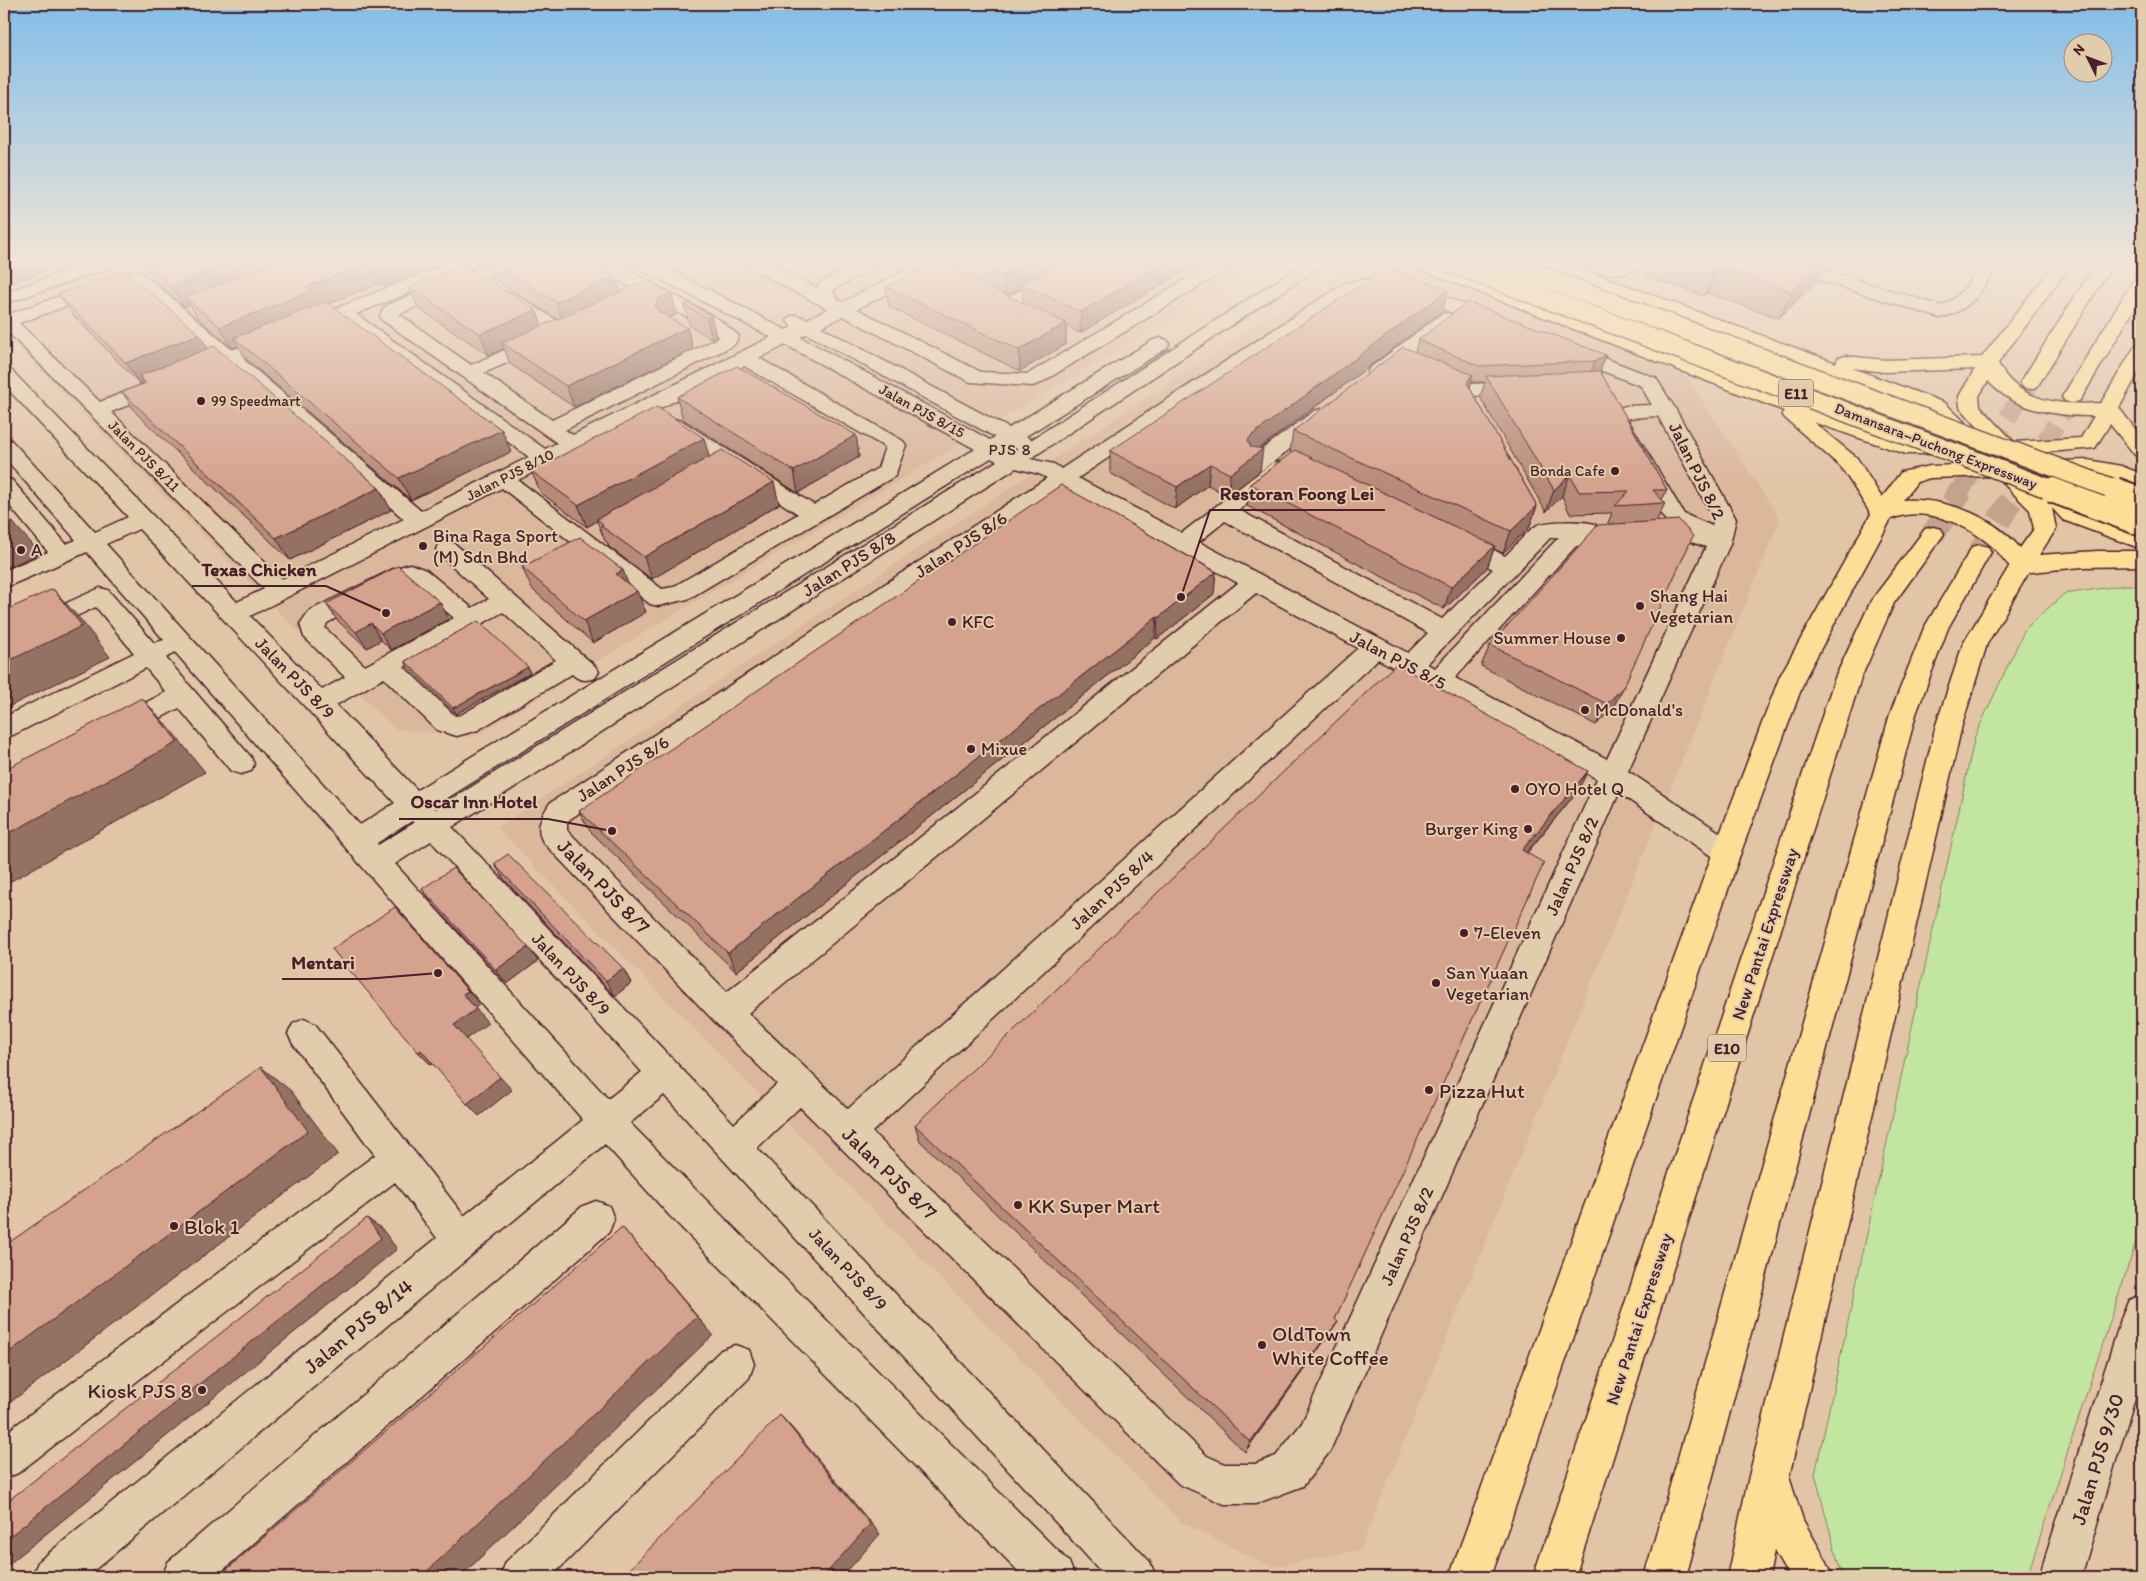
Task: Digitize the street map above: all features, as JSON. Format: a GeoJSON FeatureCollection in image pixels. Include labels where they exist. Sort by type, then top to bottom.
{"type":"FeatureCollection","features":[{"type":"Feature","properties":{"kind":"main road"},"geometry":{"type":"LineString","coordinates":[[1610,336],[1808,413],[1906,448],[2008,448],[2088,444],[2142,350]]}},
{"type":"Feature","properties":{"kind":"main road","name":"Damansara–Puchong Expressway"},"geometry":{"type":"LineString","coordinates":[[1644,336],[2142,524]]}},
{"type":"Feature","properties":{"kind":"main road","name":"Damansara–Puchong Expressway"},"geometry":{"type":"LineString","coordinates":[[1701,336],[2142,500]]}},
{"type":"Feature","properties":{"kind":"main road"},"geometry":{"type":"LineString","coordinates":[[1747,336],[1938,407],[2041,508],[2045,529],[2021,565],[1975,644],[1949,725],[1768,1476],[1748,1577]]}},
{"type":"Feature","properties":{"kind":"main road"},"geometry":{"type":"LineString","coordinates":[[2009,336],[1988,363],[1969,396],[1970,407],[2071,515],[2142,542]]}},
{"type":"Feature","properties":{"kind":"main road"},"geometry":{"type":"LineString","coordinates":[[2030,383],[2060,336]]}},
{"type":"Feature","properties":{"kind":"main road"},"geometry":{"type":"LineString","coordinates":[[2072,397],[2109,336]]}},
{"type":"Feature","properties":{"kind":"main road"},"geometry":{"type":"LineString","coordinates":[[1778,347],[1835,361],[1860,364],[1912,366],[1988,363]]}},
{"type":"Feature","properties":{"kind":"main road"},"geometry":{"type":"LineString","coordinates":[[1988,363],[1995,377],[2005,388],[2031,401],[2053,408],[2109,410]]}},
{"type":"Feature","properties":{"kind":"main road"},"geometry":{"type":"LineString","coordinates":[[1808,413],[1842,417],[1866,411],[1871,401],[1871,394],[1850,375]]}},
{"type":"Feature","properties":{"kind":"main road"},"geometry":{"type":"LineString","coordinates":[[1772,398],[1849,463],[1882,514]]}},
{"type":"Feature","properties":{"kind":"main road"},"geometry":{"type":"LineString","coordinates":[[2109,410],[2142,451]]}},
{"type":"Feature","properties":{"kind":"main road"},"geometry":{"type":"LineString","coordinates":[[1470,1577],[1727,852],[1793,676],[1882,514],[1909,476],[1930,472],[2088,466],[2113,470],[2142,481]]}},
{"type":"Feature","properties":{"kind":"main road"},"geometry":{"type":"LineString","coordinates":[[2142,487],[2124,487],[2111,490],[2104,497],[2102,505],[2107,514],[2117,524],[2142,542]]}},
{"type":"Feature","properties":{"kind":"main road"},"geometry":{"type":"LineString","coordinates":[[1882,514],[1899,507],[1918,507],[1962,519],[1983,529],[2001,542],[2021,565]]}},
{"type":"Feature","properties":{"kind":"main road","name":"New Pantai Expressway"},"geometry":{"type":"LineString","coordinates":[[1554,1577],[1848,678],[1882,601],[1933,534]]}},
{"type":"Feature","properties":{"kind":"main road"},"geometry":{"type":"LineString","coordinates":[[1665,1577],[1903,714],[1936,628],[1980,552]]}},
{"type":"Feature","properties":{"kind":"main road"},"geometry":{"type":"LineString","coordinates":[[2021,565],[2100,557],[2142,559]]}},
{"type":"Feature","properties":{"kind":"main road"},"geometry":{"type":"LineString","coordinates":[[1768,1476],[1785,1529],[1812,1577]]}},
{"type":"Feature","properties":{"kind":"street","name":"Jalan PJS 8/11"},"geometry":{"type":"LineString","coordinates":[[20,336],[280,591]]}},
{"type":"Feature","properties":{"kind":"street"},"geometry":{"type":"LineString","coordinates":[[210,336],[230,358],[418,521]]}},
{"type":"Feature","properties":{"kind":"street"},"geometry":{"type":"LineString","coordinates":[[98,410],[286,336]]}},
{"type":"Feature","properties":{"kind":"street"},"geometry":{"type":"LineString","coordinates":[[375,336],[544,458]]}},
{"type":"Feature","properties":{"kind":"street"},"geometry":{"type":"LineString","coordinates":[[417,336],[572,444]]}},
{"type":"Feature","properties":{"kind":"street"},"geometry":{"type":"LineString","coordinates":[[469,373],[553,336]]}},
{"type":"Feature","properties":{"kind":"street"},"geometry":{"type":"LineString","coordinates":[[550,429],[703,344],[727,341],[730,336]]}},
{"type":"Feature","properties":{"kind":"street","name":"Jalan PJS 8/15"},"geometry":{"type":"LineString","coordinates":[[783,336],[991,449],[1022,455],[1055,473]]}},
{"type":"Feature","properties":{"kind":"street","name":"Jalan PJS 8/10"},"geometry":{"type":"LineString","coordinates":[[233,614],[791,336]]}},
{"type":"Feature","properties":{"kind":"street","name":"Jalan PJS 8/15"},"geometry":{"type":"LineString","coordinates":[[824,336],[1010,437],[1022,455]]}},
{"type":"Feature","properties":{"kind":"street"},"geometry":{"type":"LineString","coordinates":[[894,336],[977,378],[1032,380],[1080,342],[1091,336]]}},
{"type":"Feature","properties":{"kind":"street","name":"Jalan PJS 8/8"},"geometry":{"type":"LineString","coordinates":[[424,815],[604,688],[1172,336]]}},
{"type":"Feature","properties":{"kind":"street","name":"Jalan PJS 8/8"},"geometry":{"type":"LineString","coordinates":[[367,851],[1022,455],[1205,336]]}},
{"type":"Feature","properties":{"kind":"street","name":"Jalan PJS 8/6"},"geometry":{"type":"LineString","coordinates":[[553,822],[560,811],[1055,473],[1273,336]]}},
{"type":"Feature","properties":{"kind":"street"},"geometry":{"type":"LineString","coordinates":[[1365,381],[1411,364],[1436,336]]}},
{"type":"Feature","properties":{"kind":"street"},"geometry":{"type":"LineString","coordinates":[[1529,336],[1649,382]]}},
{"type":"Feature","properties":{"kind":"street"},"geometry":{"type":"LineString","coordinates":[[503,479],[592,536],[658,598],[680,593],[887,471],[896,445],[744,358]]}},
{"type":"Feature","properties":{"kind":"street"},"geometry":{"type":"LineString","coordinates":[[1411,364],[1471,390],[1540,387]]}},
{"type":"Feature","properties":{"kind":"street","name":"Jalan PJS 8/9"},"geometry":{"type":"LineString","coordinates":[[4,374],[319,703],[1135,1577]]}},
{"type":"Feature","properties":{"kind":"street"},"geometry":{"type":"LineString","coordinates":[[1600,384],[1649,382]]}},
{"type":"Feature","properties":{"kind":"street","name":"Jalan PJS 8/2"},"geometry":{"type":"LineString","coordinates":[[1255,1484],[1289,1472],[1316,1436],[1612,775],[1720,541],[1725,519],[1649,382]]}},
{"type":"Feature","properties":{"kind":"street"},"geometry":{"type":"LineString","coordinates":[[1174,538],[1334,404]]}},
{"type":"Feature","properties":{"kind":"street"},"geometry":{"type":"LineString","coordinates":[[647,407],[720,465],[813,514]]}},
{"type":"Feature","properties":{"kind":"street"},"geometry":{"type":"LineString","coordinates":[[1666,410],[1626,412],[1620,414],[1618,420],[1676,519],[1720,541]]}},
{"type":"Feature","properties":{"kind":"street"},"geometry":{"type":"LineString","coordinates":[[4,444],[607,1122],[682,1202],[1054,1577]]}},
{"type":"Feature","properties":{"kind":"street"},"geometry":{"type":"LineString","coordinates":[[1174,538],[1223,512],[1289,460],[1298,464]]}},
{"type":"Feature","properties":{"kind":"street","name":"Jalan PJS 8/5"},"geometry":{"type":"LineString","coordinates":[[1055,473],[1612,775],[1727,852]]}},
{"type":"Feature","properties":{"kind":"street"},"geometry":{"type":"LineString","coordinates":[[4,485],[29,529],[62,554]]}},
{"type":"Feature","properties":{"kind":"street"},"geometry":{"type":"LineString","coordinates":[[1223,512],[1445,631]]}},
{"type":"Feature","properties":{"kind":"street"},"geometry":{"type":"LineString","coordinates":[[4,580],[143,519]]}},
{"type":"Feature","properties":{"kind":"street"},"geometry":{"type":"LineString","coordinates":[[1410,666],[1508,567],[1539,523],[1686,524]]}},
{"type":"Feature","properties":{"kind":"street"},"geometry":{"type":"LineString","coordinates":[[1438,532],[1508,567]]}},
{"type":"Feature","properties":{"kind":"street"},"geometry":{"type":"LineString","coordinates":[[1437,681],[1570,539],[1685,532],[1720,541]]}},
{"type":"Feature","properties":{"kind":"street"},"geometry":{"type":"LineString","coordinates":[[447,549],[604,688]]}},
{"type":"Feature","properties":{"kind":"street"},"geometry":{"type":"LineString","coordinates":[[363,679],[313,631],[312,624],[318,616],[401,574],[410,572],[418,575],[471,620]]}},
{"type":"Feature","properties":{"kind":"street"},"geometry":{"type":"LineString","coordinates":[[726,1012],[1254,582]]}},
{"type":"Feature","properties":{"kind":"street"},"geometry":{"type":"LineString","coordinates":[[4,641],[100,596],[241,764]]}},
{"type":"Feature","properties":{"kind":"street"},"geometry":{"type":"LineString","coordinates":[[319,703],[506,600]]}},
{"type":"Feature","properties":{"kind":"street"},"geometry":{"type":"LineString","coordinates":[[4,728],[180,640]]}},
{"type":"Feature","properties":{"kind":"street","name":"Jalan PJS 8/4"},"geometry":{"type":"LineString","coordinates":[[848,1132],[1375,647]]}},
{"type":"Feature","properties":{"kind":"street"},"geometry":{"type":"LineString","coordinates":[[387,666],[446,723],[457,726],[469,723],[574,661]]}},
{"type":"Feature","properties":{"kind":"street"},"geometry":{"type":"LineString","coordinates":[[98,739],[183,695]]}},
{"type":"Feature","properties":{"kind":"street","name":"Jalan PJS 8/7"},"geometry":{"type":"LineString","coordinates":[[553,822],[553,834],[726,1012],[1193,1470],[1224,1484],[1255,1484]]}},
{"type":"Feature","properties":{"kind":"street"},"geometry":{"type":"LineString","coordinates":[[304,1034],[461,1241]]}},
{"type":"Feature","properties":{"kind":"street","name":"Jalan PJS 8/14"},"geometry":{"type":"LineString","coordinates":[[53,1577],[664,1074]]}},
{"type":"Feature","properties":{"kind":"street"},"geometry":{"type":"LineString","coordinates":[[734,1147],[800,1085]]}},
{"type":"Feature","properties":{"kind":"street"},"geometry":{"type":"LineString","coordinates":[[4,1459],[399,1158]]}},
{"type":"Feature","properties":{"kind":"street"},"geometry":{"type":"LineString","coordinates":[[183,1577],[596,1219]]}},
{"type":"Feature","properties":{"kind":"street","name":"Jalan PJS 9/30"},"geometry":{"type":"LineString","coordinates":[[2060,1577],[2142,1313]]}},
{"type":"Feature","properties":{"kind":"street"},"geometry":{"type":"LineString","coordinates":[[521,1577],[735,1364]]}},
{"type":"Feature","properties":{"kind":"shaded area"},"geometry":{"type":"Polygon","coordinates":[[[6,336],[1142,336],[666,619],[474,737],[395,729],[6,336]]]}},
{"type":"Feature","properties":{"kind":"shaded area"},"geometry":{"type":"Polygon","coordinates":[[[1240,336],[1593,336],[1682,370],[1780,519],[1360,1550],[1272,1567],[1181,1522],[497,828],[1240,336]]]}},
{"type":"Feature","properties":{"kind":"green space"},"geometry":{"type":"Polygon","coordinates":[[[2126,585],[2142,586],[2142,1223],[2027,1577],[1842,1577],[1815,1474],[1975,736],[2025,629],[2064,594],[2126,585]]]}},
{"type":"Feature","properties":{"kind":"building"},"geometry":{"type":"Polygon","coordinates":[[[99,336],[195,336],[126,363],[99,336]]]}},
{"type":"Feature","properties":{"kind":"building"},"geometry":{"type":"Polygon","coordinates":[[[240,336],[372,336],[502,430],[399,478],[234,338],[240,336]]]}},
{"type":"Feature","properties":{"kind":"building"},"geometry":{"type":"Polygon","coordinates":[[[519,336],[671,336],[566,386],[502,343],[519,336]]]}},
{"type":"Feature","properties":{"kind":"building"},"geometry":{"type":"Polygon","coordinates":[[[989,336],[1044,336],[1019,350],[989,336]]]}},
{"type":"Feature","properties":{"kind":"building"},"geometry":{"type":"Polygon","coordinates":[[[1284,336],[1386,336],[1252,435],[1248,440],[1251,447],[1263,449],[1230,474],[1210,464],[1177,487],[1110,451],[1284,336]]]}},
{"type":"Feature","properties":{"kind":"building"},"geometry":{"type":"Polygon","coordinates":[[[1424,336],[1556,336],[1606,355],[1595,361],[1479,366],[1418,340],[1424,336]]]}},
{"type":"Feature","properties":{"kind":"building"},"geometry":{"type":"Polygon","coordinates":[[[214,346],[379,488],[276,538],[122,392],[146,383],[139,376],[214,346]]]}},
{"type":"Feature","properties":{"kind":"building"},"geometry":{"type":"Polygon","coordinates":[[[1403,347],[1473,375],[1467,383],[1537,506],[1511,531],[1293,431],[1403,347]]]}},
{"type":"Feature","properties":{"kind":"building"},"geometry":{"type":"Polygon","coordinates":[[[737,366],[856,435],[794,471],[677,397],[737,366]]]}},
{"type":"Feature","properties":{"kind":"building"},"geometry":{"type":"Polygon","coordinates":[[[1600,371],[1667,490],[1653,490],[1665,503],[1615,506],[1629,491],[1579,492],[1570,475],[1554,490],[1486,376],[1600,371]]]}},
{"type":"Feature","properties":{"kind":"building"},"geometry":{"type":"Polygon","coordinates":[[[657,407],[704,438],[578,505],[531,471],[657,407]]]}},
{"type":"Feature","properties":{"kind":"building"},"geometry":{"type":"Polygon","coordinates":[[[722,450],[774,482],[644,557],[601,526],[603,524],[597,519],[722,450]]]}},
{"type":"Feature","properties":{"kind":"building"},"geometry":{"type":"Polygon","coordinates":[[[1295,450],[1495,546],[1451,587],[1250,484],[1295,450]]]}},
{"type":"Feature","properties":{"kind":"building"},"geometry":{"type":"Polygon","coordinates":[[[1061,485],[1216,572],[728,953],[579,811],[1061,485]]]}},
{"type":"Feature","properties":{"kind":"building"},"geometry":{"type":"Polygon","coordinates":[[[4,512],[13,522],[4,526],[4,512]]]}},
{"type":"Feature","properties":{"kind":"building"},"geometry":{"type":"Polygon","coordinates":[[[1679,520],[1693,536],[1624,686],[1607,704],[1490,645],[1598,525],[1679,520]]]}},
{"type":"Feature","properties":{"kind":"building"},"geometry":{"type":"Polygon","coordinates":[[[580,537],[623,570],[616,574],[637,591],[584,621],[522,567],[580,537]]]}},
{"type":"Feature","properties":{"kind":"building"},"geometry":{"type":"Polygon","coordinates":[[[398,566],[440,602],[381,633],[371,623],[356,632],[326,604],[398,566]]]}},
{"type":"Feature","properties":{"kind":"building"},"geometry":{"type":"Polygon","coordinates":[[[53,589],[82,626],[4,663],[4,611],[53,589]]]}},
{"type":"Feature","properties":{"kind":"building"},"geometry":{"type":"Polygon","coordinates":[[[478,621],[528,667],[453,708],[405,661],[478,621]]]}},
{"type":"Feature","properties":{"kind":"building"},"geometry":{"type":"Polygon","coordinates":[[[1396,664],[1588,771],[1522,850],[1544,863],[1335,1319],[1338,1321],[1250,1442],[915,1125],[1396,664]]]}},
{"type":"Feature","properties":{"kind":"building"},"geometry":{"type":"Polygon","coordinates":[[[142,698],[178,742],[4,836],[4,770],[142,698]]]}},
{"type":"Feature","properties":{"kind":"building"},"geometry":{"type":"Polygon","coordinates":[[[508,854],[623,968],[606,981],[494,864],[508,854]]]}},
{"type":"Feature","properties":{"kind":"building"},"geometry":{"type":"Polygon","coordinates":[[[453,868],[528,947],[496,970],[422,889],[453,868]]]}},
{"type":"Feature","properties":{"kind":"building"},"geometry":{"type":"Polygon","coordinates":[[[395,907],[468,991],[463,994],[476,1009],[454,1025],[500,1077],[467,1104],[421,1050],[418,1052],[332,949],[395,907]]]}},
{"type":"Feature","properties":{"kind":"building"},"geometry":{"type":"Polygon","coordinates":[[[261,1067],[308,1131],[4,1356],[4,1246],[261,1067]]]}},
{"type":"Feature","properties":{"kind":"building"},"geometry":{"type":"Polygon","coordinates":[[[367,1218],[381,1238],[4,1541],[4,1504],[367,1218]]]}},
{"type":"Feature","properties":{"kind":"building"},"geometry":{"type":"Polygon","coordinates":[[[622,1227],[697,1317],[421,1577],[218,1577],[622,1227]]]}},
{"type":"Feature","properties":{"kind":"building"},"geometry":{"type":"Polygon","coordinates":[[[780,1415],[870,1524],[823,1577],[622,1577],[780,1415]]]}},
{"type":"Feature","properties":{"kind":"tunnel"},"geometry":{"type":"LineString","coordinates":[[1960,491],[2030,383]]}},
{"type":"Feature","properties":{"kind":"tunnel"},"geometry":{"type":"LineString","coordinates":[[2016,491],[2072,397]]}},
{"type":"Feature","properties":{"kind":"tunnel"},"geometry":{"type":"LineString","coordinates":[[1933,534],[1961,490]]}},
{"type":"Feature","properties":{"kind":"tunnel"},"geometry":{"type":"LineString","coordinates":[[1980,552],[2017,490]]}},
{"type":"Feature","properties":{"kind":"place","name":"99 Speedmart"},"geometry":{"type":"Point","coordinates":[201,401]}},
{"type":"Feature","properties":{"kind":"place","name":"Bonda Cafe"},"geometry":{"type":"Point","coordinates":[1615,471]}},
{"type":"Feature","properties":{"kind":"place","name":"Bina Raga Sport (M) Sdn Bhd"},"geometry":{"type":"Point","coordinates":[423,546]}},
{"type":"Feature","properties":{"kind":"place","name":"A"},"geometry":{"type":"Point","coordinates":[21,550]}},
{"type":"Feature","properties":{"kind":"place","name":"Restoran Foong Lei"},"geometry":{"type":"Point","coordinates":[1181,597]}},
{"type":"Feature","properties":{"kind":"place","name":"Shang Hai Vegetarian"},"geometry":{"type":"Point","coordinates":[1640,606]}},
{"type":"Feature","properties":{"kind":"place","name":"Texas Chicken"},"geometry":{"type":"Point","coordinates":[386,613]}},
{"type":"Feature","properties":{"kind":"place","name":"KFC"},"geometry":{"type":"Point","coordinates":[952,622]}},
{"type":"Feature","properties":{"kind":"place","name":"Summer House"},"geometry":{"type":"Point","coordinates":[1621,638]}},
{"type":"Feature","properties":{"kind":"place","name":"McDonald's"},"geometry":{"type":"Point","coordinates":[1585,710]}},
{"type":"Feature","properties":{"kind":"place","name":"Mixue"},"geometry":{"type":"Point","coordinates":[971,749]}},
{"type":"Feature","properties":{"kind":"place","name":"OYO Hotel Q"},"geometry":{"type":"Point","coordinates":[1515,789]}},
{"type":"Feature","properties":{"kind":"place","name":"Burger King"},"geometry":{"type":"Point","coordinates":[1528,829]}},
{"type":"Feature","properties":{"kind":"place","name":"Oscar Inn Hotel"},"geometry":{"type":"Point","coordinates":[612,831]}},
{"type":"Feature","properties":{"kind":"place","name":"7-Eleven"},"geometry":{"type":"Point","coordinates":[1464,933]}},
{"type":"Feature","properties":{"kind":"place","name":"Mentari"},"geometry":{"type":"Point","coordinates":[438,973]}},
{"type":"Feature","properties":{"kind":"place","name":"San Yuaan Vegetarian"},"geometry":{"type":"Point","coordinates":[1436,983]}},
{"type":"Feature","properties":{"kind":"place","name":"Pizza Hut"},"geometry":{"type":"Point","coordinates":[1429,1090]}},
{"type":"Feature","properties":{"kind":"place","name":"KK Super Mart"},"geometry":{"type":"Point","coordinates":[1018,1205]}},
{"type":"Feature","properties":{"kind":"place","name":"Blok 1"},"geometry":{"type":"Point","coordinates":[174,1226]}},
{"type":"Feature","properties":{"kind":"place","name":"OldTown White Coffee"},"geometry":{"type":"Point","coordinates":[1262,1345]}},
{"type":"Feature","properties":{"kind":"place","name":"Kiosk PJS 8"},"geometry":{"type":"Point","coordinates":[202,1390]}},
{"type":"Feature","properties":{"kind":"district","name":"PJS 8"},"geometry":{"type":"Point","coordinates":[1010,449]}}]}
